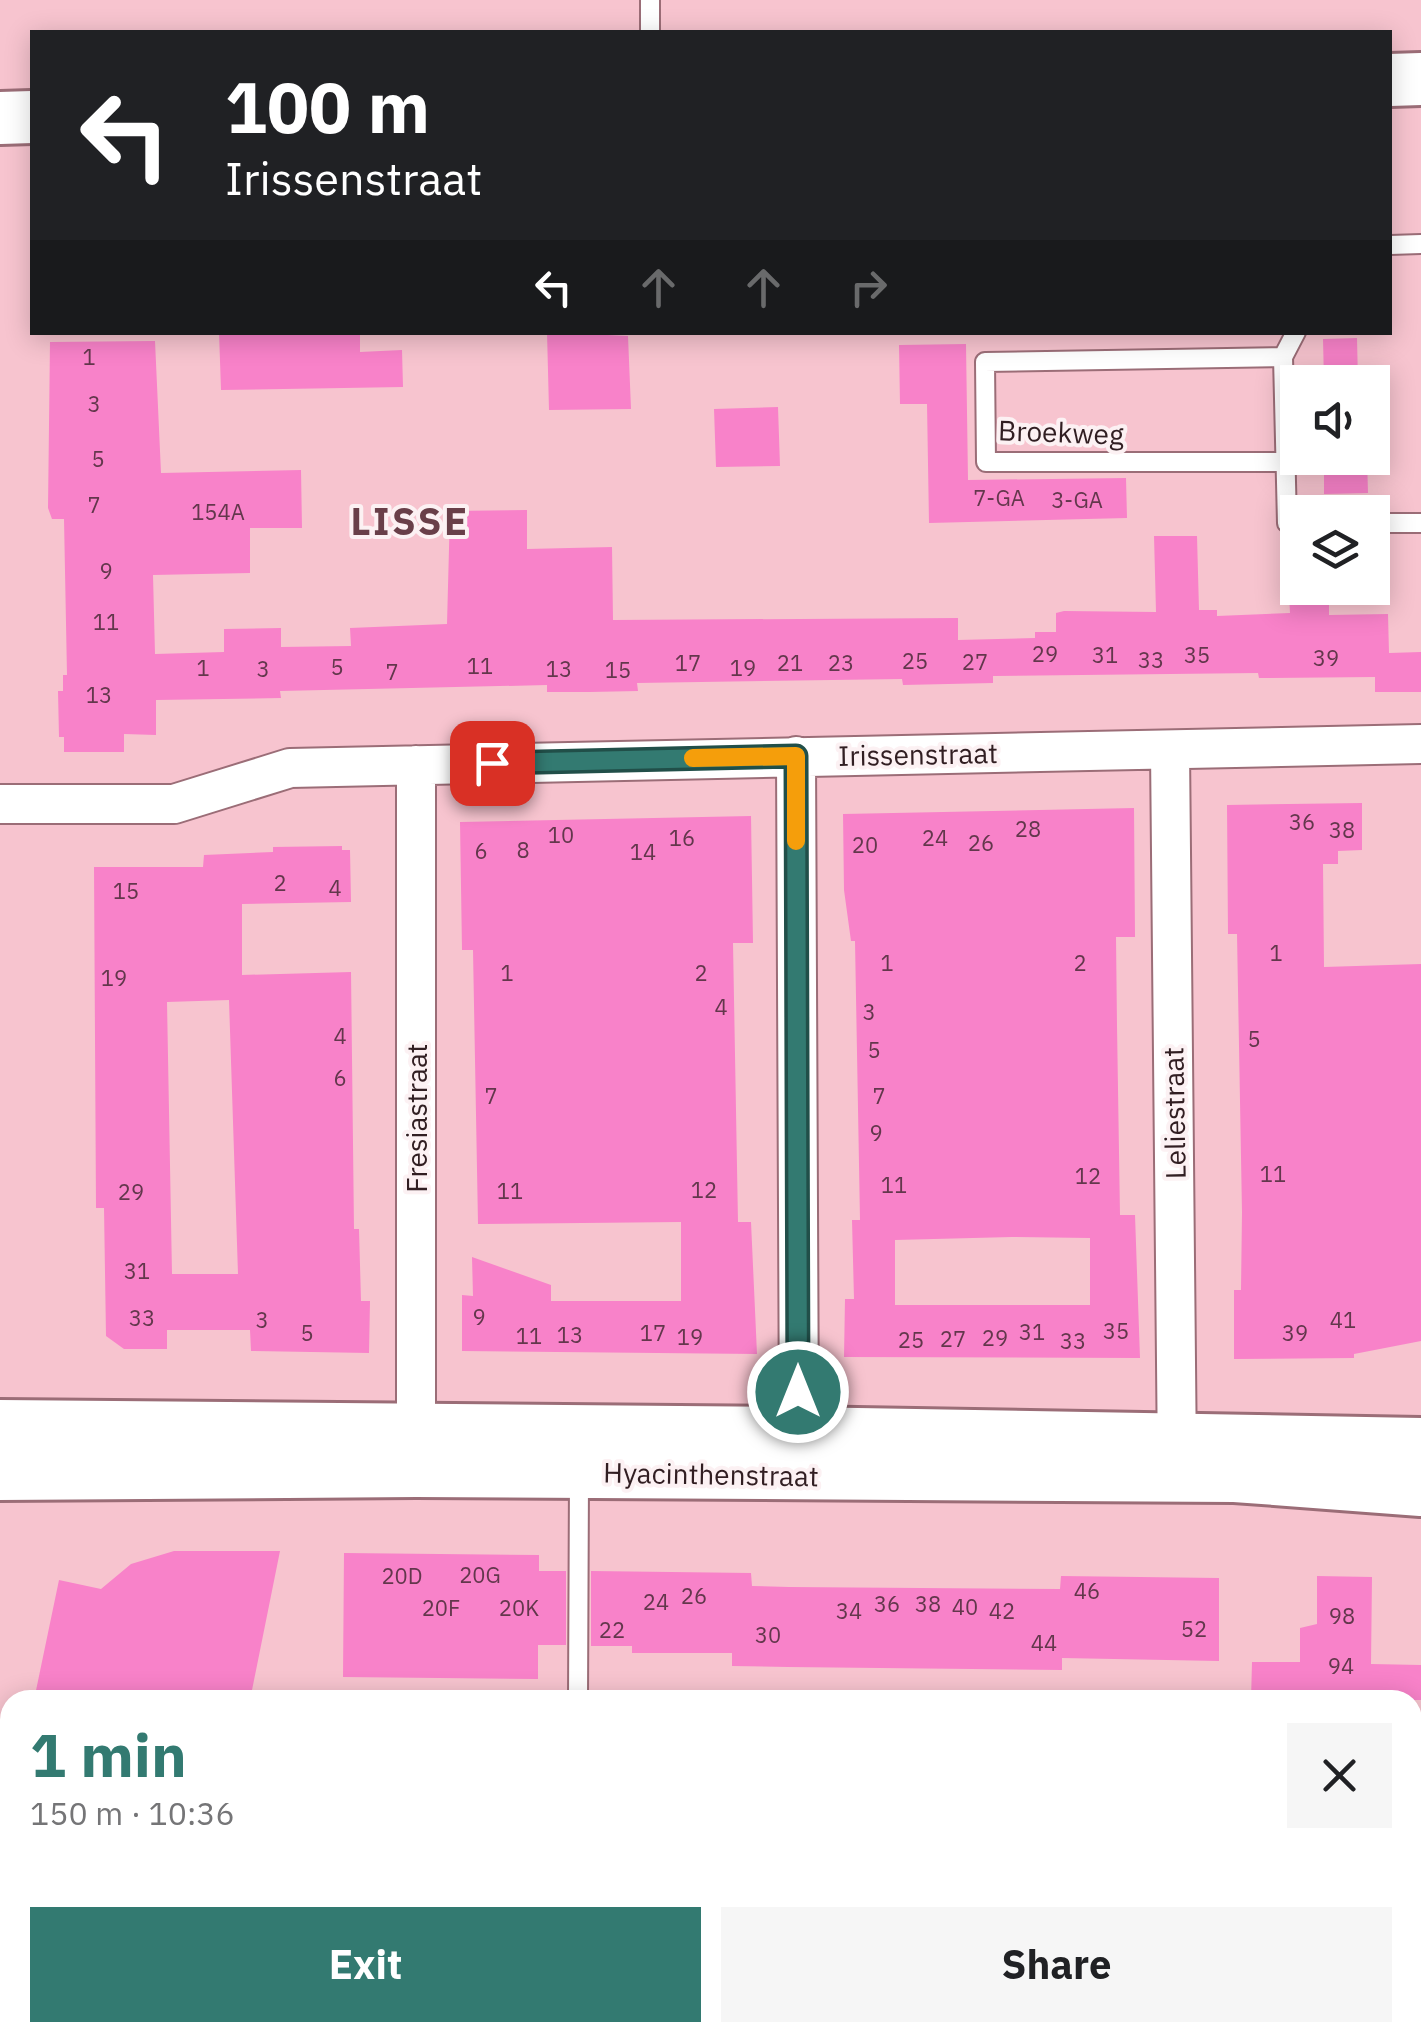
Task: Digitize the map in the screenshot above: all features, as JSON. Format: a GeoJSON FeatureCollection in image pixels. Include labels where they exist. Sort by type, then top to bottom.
{"type":"FeatureCollection","features":[{"type":"Feature","properties":{"kind":"main road"},"geometry":{"type":"LineString","coordinates":[[1392,80],[1421,79]]}},
{"type":"Feature","properties":{"kind":"main road"},"geometry":{"type":"LineString","coordinates":[[0,118],[30,118]]}},
{"type":"Feature","properties":{"kind":"main road","name":"Hyacinthenstraat"},"geometry":{"type":"LineString","coordinates":[[0,1426],[416,1450],[579,1473],[1177,1457],[1421,1444]]}},
{"type":"Feature","properties":{"kind":"main road","name":"Hyacinthenstraat"},"geometry":{"type":"LineString","coordinates":[[0,1474],[798,1433],[1177,1457],[1235,1476],[1421,1490]]}},
{"type":"Feature","properties":{"kind":"street","name":"Irissenstraat"},"geometry":{"type":"LineString","coordinates":[[0,804],[174,804],[290,768],[1421,744]]}},
{"type":"Feature","properties":{"kind":"street","name":"Leliestraat"},"geometry":{"type":"LineString","coordinates":[[1170,750],[1177,1457]]}},
{"type":"Feature","properties":{"kind":"street"},"geometry":{"type":"LineString","coordinates":[[796,756],[798,1433]]}},
{"type":"Feature","properties":{"kind":"street","name":"Fresiastraat"},"geometry":{"type":"LineString","coordinates":[[416,764],[416,1450]]}},
{"type":"Feature","properties":{"kind":"lane"},"geometry":{"type":"LineString","coordinates":[[650,0],[650,30]]}},
{"type":"Feature","properties":{"kind":"lane"},"geometry":{"type":"LineString","coordinates":[[1392,245],[1421,244]]}},
{"type":"Feature","properties":{"kind":"lane"},"geometry":{"type":"LineString","coordinates":[[1283,365],[1283,357],[1294,335]]}},
{"type":"Feature","properties":{"kind":"lane","name":"Broekweg"},"geometry":{"type":"LineString","coordinates":[[1280,462],[986,462],[986,362],[1283,357]]}},
{"type":"Feature","properties":{"kind":"lane"},"geometry":{"type":"LineString","coordinates":[[1390,523],[1421,522]]}},
{"type":"Feature","properties":{"kind":"lane"},"geometry":{"type":"LineString","coordinates":[[578,1690],[579,1473]]}},
{"type":"Feature","properties":{"kind":"building"},"geometry":{"type":"Polygon","coordinates":[[[219,335],[360,335],[360,352],[402,350],[403,387],[221,390],[219,335]]]}},
{"type":"Feature","properties":{"kind":"building"},"geometry":{"type":"Polygon","coordinates":[[[547,335],[628,336],[631,409],[549,410],[547,335]]]}},
{"type":"Feature","properties":{"kind":"building"},"geometry":{"type":"Polygon","coordinates":[[[1357,338],[1358,365],[1324,365],[1323,339],[1357,338]]]}},
{"type":"Feature","properties":{"kind":"building"},"geometry":{"type":"Polygon","coordinates":[[[155,341],[161,473],[301,470],[302,528],[250,528],[250,573],[153,575],[155,654],[224,652],[224,629],[281,628],[281,647],[351,646],[350,628],[447,624],[450,511],[527,510],[527,549],[612,547],[613,620],[958,618],[958,640],[1035,638],[1035,632],[1056,632],[1056,613],[1064,611],[1156,612],[1154,536],[1197,536],[1199,610],[1217,610],[1217,616],[1290,613],[1290,605],[1329,605],[1329,615],[1388,614],[1389,653],[1421,652],[1421,692],[1375,692],[1375,677],[1259,678],[1258,673],[993,676],[993,683],[903,685],[902,679],[637,683],[638,691],[590,692],[547,692],[547,685],[280,691],[281,698],[156,700],[156,735],[124,734],[124,752],[64,752],[64,737],[59,737],[58,691],[63,691],[63,675],[67,675],[64,519],[52,519],[48,508],[50,342],[155,341]]]}},
{"type":"Feature","properties":{"kind":"building"},"geometry":{"type":"Polygon","coordinates":[[[966,344],[968,480],[1126,478],[1127,518],[929,523],[927,404],[900,404],[899,345],[966,344]]]}},
{"type":"Feature","properties":{"kind":"building"},"geometry":{"type":"Polygon","coordinates":[[[778,407],[780,466],[716,467],[714,409],[778,407]]]}},
{"type":"Feature","properties":{"kind":"building"},"geometry":{"type":"Polygon","coordinates":[[[1324,475],[1367,475],[1368,493],[1324,494],[1324,475]]]}},
{"type":"Feature","properties":{"kind":"building"},"geometry":{"type":"Polygon","coordinates":[[[1362,803],[1362,850],[1338,851],[1338,864],[1323,864],[1324,967],[1421,964],[1421,1341],[1354,1354],[1354,1358],[1234,1359],[1234,1290],[1241,1290],[1242,1212],[1237,934],[1228,934],[1227,805],[1362,803]]]}},
{"type":"Feature","properties":{"kind":"building"},"geometry":{"type":"Polygon","coordinates":[[[1134,808],[1135,937],[1116,937],[1120,1215],[1135,1215],[1140,1358],[844,1357],[845,1299],[854,1299],[852,1220],[860,1220],[855,941],[851,941],[844,890],[843,814],[1134,808]],[[1090,1238],[895,1240],[895,1305],[1090,1305],[1090,1238]]]}},
{"type":"Feature","properties":{"kind":"building"},"geometry":{"type":"Polygon","coordinates":[[[751,816],[753,943],[733,943],[738,1222],[751,1222],[757,1354],[462,1351],[462,1295],[473,1296],[472,1257],[551,1285],[551,1301],[681,1301],[681,1222],[478,1224],[473,950],[462,950],[460,822],[751,816]]]}},
{"type":"Feature","properties":{"kind":"building"},"geometry":{"type":"Polygon","coordinates":[[[342,846],[342,850],[350,850],[351,902],[242,904],[242,975],[351,972],[354,1229],[359,1229],[361,1301],[370,1301],[369,1353],[251,1351],[250,1330],[167,1330],[167,1349],[124,1349],[106,1336],[104,1208],[96,1208],[94,867],[203,867],[204,855],[273,852],[273,847],[342,846]],[[229,1000],[167,1002],[172,1274],[238,1274],[229,1000]]]}},
{"type":"Feature","properties":{"kind":"building"},"geometry":{"type":"Polygon","coordinates":[[[174,1551],[280,1551],[252,1690],[36,1690],[59,1580],[101,1589],[131,1564],[174,1551]]]}},
{"type":"Feature","properties":{"kind":"building"},"geometry":{"type":"Polygon","coordinates":[[[344,1553],[539,1555],[539,1571],[566,1571],[566,1645],[538,1645],[538,1679],[343,1677],[344,1553]]]}},
{"type":"Feature","properties":{"kind":"building"},"geometry":{"type":"Polygon","coordinates":[[[591,1571],[751,1573],[752,1586],[789,1587],[1060,1589],[1061,1576],[1219,1578],[1219,1661],[1062,1658],[1062,1670],[788,1667],[732,1666],[732,1653],[632,1653],[632,1646],[591,1646],[591,1571]]]}},
{"type":"Feature","properties":{"kind":"building"},"geometry":{"type":"Polygon","coordinates":[[[1317,1576],[1372,1577],[1371,1664],[1421,1665],[1421,1690],[1251,1690],[1252,1662],[1300,1662],[1300,1628],[1317,1624],[1317,1576]]]}},
{"type":"Feature","properties":{"kind":"slow traffic"},"geometry":{"type":"LineString","coordinates":[[693,758],[796,756],[796,841]]}},
{"type":"Feature","properties":{"kind":"district","name":"LISSE"},"geometry":{"type":"Point","coordinates":[410,520]}},
{"type":"Feature","properties":{"kind":"route"},"geometry":{"type":"LineString","coordinates":[[492,763],[796,756],[798,1392]]}}]}
